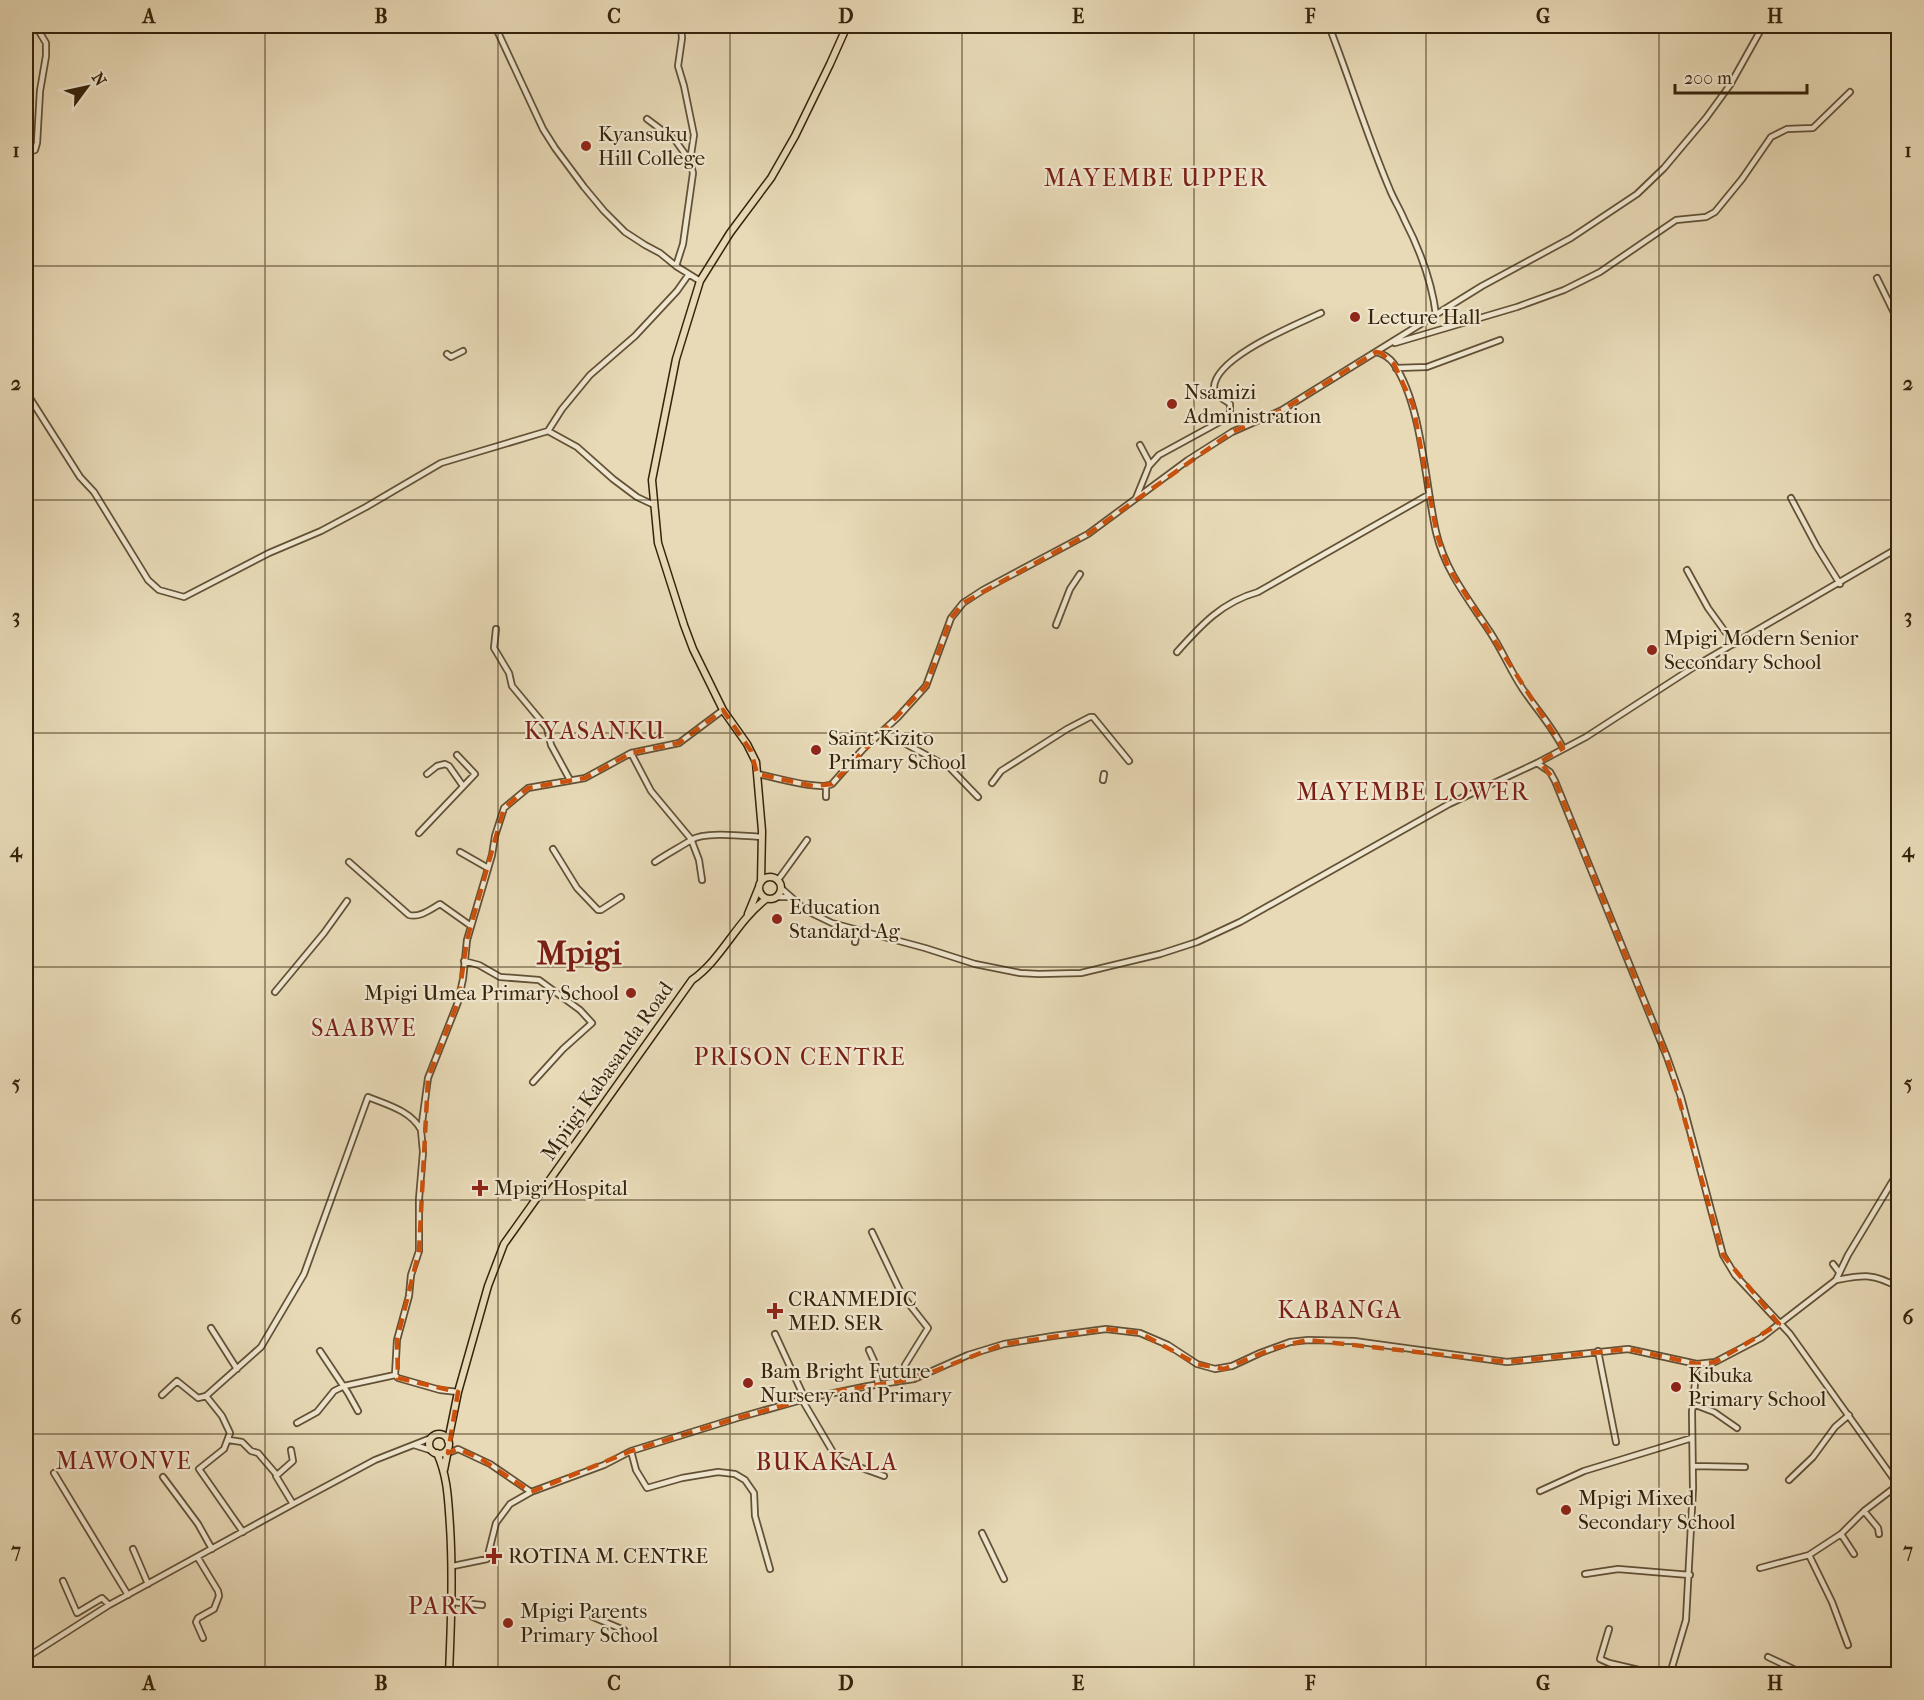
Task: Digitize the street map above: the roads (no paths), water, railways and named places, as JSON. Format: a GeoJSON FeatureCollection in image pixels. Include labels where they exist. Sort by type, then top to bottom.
{"type":"FeatureCollection","features":[{"type":"Feature","properties":{"kind":"main road","name":"Mpiigi Kabasanda Road"},"geometry":{"type":"LineString","coordinates":[[745,920],[760,884],[762,863],[756,762],[747,744],[723,710],[693,649],[658,543],[652,480],[663,417],[682,338],[700,281],[730,233],[771,178],[786,153],[847,26]]}},
{"type":"Feature","properties":{"kind":"main road","name":"Mpiigi Kabasanda Road"},"geometry":{"type":"LineString","coordinates":[[762,863],[770,877]]}},
{"type":"Feature","properties":{"kind":"main road"},"geometry":{"type":"LineString","coordinates":[[770,877],[778,880],[782,889],[778,897],[772,900],[766,899],[760,893],[760,884],[770,877]]}},
{"type":"Feature","properties":{"kind":"main road","name":"Mpiigi Kabasanda Road"},"geometry":{"type":"LineString","coordinates":[[448,1441],[458,1392],[488,1286],[504,1244],[692,980],[705,971],[745,920],[766,899]]}},
{"type":"Feature","properties":{"kind":"main road"},"geometry":{"type":"LineString","coordinates":[[444,1470],[430,1443],[432,1438],[440,1434],[454,1420]]}},
{"type":"Feature","properties":{"kind":"main road"},"geometry":{"type":"LineString","coordinates":[[440,1434],[448,1441],[444,1470],[453,1566],[449,1674]]}},
{"type":"Feature","properties":{"kind":"main road"},"geometry":{"type":"LineString","coordinates":[[435,1452],[448,1452]]}},
{"type":"Feature","properties":{"kind":"street"},"geometry":{"type":"LineString","coordinates":[[26,153],[35,150],[37,143],[46,43],[40,33],[41,26]]}},
{"type":"Feature","properties":{"kind":"street"},"geometry":{"type":"LineString","coordinates":[[495,26],[543,129],[566,164],[614,222],[700,281]]}},
{"type":"Feature","properties":{"kind":"street"},"geometry":{"type":"LineString","coordinates":[[681,26],[682,38],[678,66],[694,135],[690,161]]}},
{"type":"Feature","properties":{"kind":"street"},"geometry":{"type":"LineString","coordinates":[[1329,26],[1378,162],[1405,220],[1425,272],[1434,297],[1436,315]]}},
{"type":"Feature","properties":{"kind":"street"},"geometry":{"type":"LineString","coordinates":[[757,774],[826,787],[838,779],[864,748],[898,717],[926,686],[951,618],[963,603],[1088,534],[1188,460],[1232,432],[1282,410],[1482,286],[1571,238],[1649,184],[1706,118],[1730,85],[1763,26]]}},
{"type":"Feature","properties":{"kind":"street"},"geometry":{"type":"LineString","coordinates":[[1389,344],[1517,307],[1564,290],[1600,272],[1676,220],[1706,216],[1715,212],[1742,179],[1771,137],[1788,129],[1813,128],[1850,92]]}},
{"type":"Feature","properties":{"kind":"street"},"geometry":{"type":"LineString","coordinates":[[647,119],[675,140],[690,161],[693,173],[683,244],[676,266]]}},
{"type":"Feature","properties":{"kind":"street"},"geometry":{"type":"LineString","coordinates":[[26,229],[26,262]]}},
{"type":"Feature","properties":{"kind":"street"},"geometry":{"type":"LineString","coordinates":[[26,392],[80,477],[94,492],[148,580],[159,590],[184,597],[286,545],[321,531],[441,463],[548,431],[562,409],[590,375],[634,336],[677,291],[689,274]]}},
{"type":"Feature","properties":{"kind":"street"},"geometry":{"type":"LineString","coordinates":[[1877,278],[1899,321]]}},
{"type":"Feature","properties":{"kind":"street"},"geometry":{"type":"LineString","coordinates":[[1136,499],[1149,466],[1159,455],[1225,419],[1230,414],[1230,404],[1216,393],[1214,388],[1216,380],[1227,366],[1256,344],[1322,313]]}},
{"type":"Feature","properties":{"kind":"street"},"geometry":{"type":"LineString","coordinates":[[1396,368],[1402,366],[1427,367],[1500,340]]}},
{"type":"Feature","properties":{"kind":"street"},"geometry":{"type":"LineString","coordinates":[[447,354],[451,357],[463,351]]}},
{"type":"Feature","properties":{"kind":"street"},"geometry":{"type":"LineString","coordinates":[[1376,352],[1391,360],[1413,405],[1437,535],[1454,579],[1504,653],[1510,670],[1549,724],[1563,748]]}},
{"type":"Feature","properties":{"kind":"street"},"geometry":{"type":"LineString","coordinates":[[548,431],[577,447],[613,479],[637,497],[654,505]]}},
{"type":"Feature","properties":{"kind":"street"},"geometry":{"type":"LineString","coordinates":[[1140,445],[1149,466]]}},
{"type":"Feature","properties":{"kind":"street"},"geometry":{"type":"LineString","coordinates":[[1177,652],[1208,618],[1243,596],[1258,592],[1428,495]]}},
{"type":"Feature","properties":{"kind":"street"},"geometry":{"type":"LineString","coordinates":[[1791,498],[1840,584]]}},
{"type":"Feature","properties":{"kind":"street"},"geometry":{"type":"LineString","coordinates":[[782,889],[807,911],[832,923],[975,964],[1020,973],[1081,973],[1189,945],[1213,935],[1449,804],[1537,763],[1586,736],[1655,691],[1899,548]]}},
{"type":"Feature","properties":{"kind":"street"},"geometry":{"type":"LineString","coordinates":[[1687,570],[1708,608],[1734,644]]}},
{"type":"Feature","properties":{"kind":"street"},"geometry":{"type":"LineString","coordinates":[[1056,625],[1070,589],[1080,574]]}},
{"type":"Feature","properties":{"kind":"street"},"geometry":{"type":"LineString","coordinates":[[496,629],[494,648],[508,673],[512,686],[546,728],[551,745],[570,780]]}},
{"type":"Feature","properties":{"kind":"street"},"geometry":{"type":"LineString","coordinates":[[395,1375],[397,1340],[410,1296],[411,1275],[419,1251],[422,1130],[428,1078],[458,1002],[463,979],[465,946],[489,868],[504,807],[528,788],[590,776],[632,753],[682,741],[723,710]]}},
{"type":"Feature","properties":{"kind":"street"},"geometry":{"type":"LineString","coordinates":[[992,783],[1001,771],[1090,717],[1093,717],[1129,761]]}},
{"type":"Feature","properties":{"kind":"street"},"geometry":{"type":"LineString","coordinates":[[906,744],[950,768],[978,797]]}},
{"type":"Feature","properties":{"kind":"street"},"geometry":{"type":"LineString","coordinates":[[632,753],[651,791],[692,839],[699,860],[702,880]]}},
{"type":"Feature","properties":{"kind":"street"},"geometry":{"type":"LineString","coordinates":[[419,833],[475,774],[457,755]]}},
{"type":"Feature","properties":{"kind":"street"},"geometry":{"type":"LineString","coordinates":[[1537,763],[1550,772],[1555,781],[1667,1057],[1681,1097],[1723,1255],[1735,1275],[1797,1342],[1899,1485],[1864,1511],[1840,1534],[1809,1555],[1760,1568]]}},
{"type":"Feature","properties":{"kind":"street"},"geometry":{"type":"LineString","coordinates":[[427,774],[437,766],[445,764],[450,766],[463,786]]}},
{"type":"Feature","properties":{"kind":"street"},"geometry":{"type":"LineString","coordinates":[[826,787],[826,797]]}},
{"type":"Feature","properties":{"kind":"street"},"geometry":{"type":"LineString","coordinates":[[655,862],[692,839],[715,834],[762,837]]}},
{"type":"Feature","properties":{"kind":"street"},"geometry":{"type":"LineString","coordinates":[[778,880],[807,840]]}},
{"type":"Feature","properties":{"kind":"street"},"geometry":{"type":"LineString","coordinates":[[553,849],[577,888],[598,910],[621,897]]}},
{"type":"Feature","properties":{"kind":"street"},"geometry":{"type":"LineString","coordinates":[[460,852],[489,868]]}},
{"type":"Feature","properties":{"kind":"street"},"geometry":{"type":"LineString","coordinates":[[349,862],[409,915],[414,917],[421,915],[440,904],[471,926]]}},
{"type":"Feature","properties":{"kind":"street"},"geometry":{"type":"LineString","coordinates":[[778,897],[791,897]]}},
{"type":"Feature","properties":{"kind":"street"},"geometry":{"type":"LineString","coordinates":[[275,992],[324,933],[347,901]]}},
{"type":"Feature","properties":{"kind":"street"},"geometry":{"type":"LineString","coordinates":[[855,942],[858,931]]}},
{"type":"Feature","properties":{"kind":"street"},"geometry":{"type":"LineString","coordinates":[[464,961],[479,965],[500,977],[539,981],[580,1010],[592,1023],[563,1049],[533,1082]]}},
{"type":"Feature","properties":{"kind":"street"},"geometry":{"type":"LineString","coordinates":[[162,1395],[177,1381],[198,1398],[206,1396],[254,1356],[266,1341],[304,1274],[368,1097],[408,1114],[417,1121],[422,1130]]}},
{"type":"Feature","properties":{"kind":"street"},"geometry":{"type":"LineString","coordinates":[[1836,1280],[1868,1221],[1899,1172]]}},
{"type":"Feature","properties":{"kind":"street"},"geometry":{"type":"LineString","coordinates":[[872,1232],[902,1295],[928,1328],[905,1365],[906,1380]]}},
{"type":"Feature","properties":{"kind":"street"},"geometry":{"type":"LineString","coordinates":[[1833,1264],[1839,1272]]}},
{"type":"Feature","properties":{"kind":"street"},"geometry":{"type":"LineString","coordinates":[[453,1566],[487,1559],[496,1523],[510,1504],[531,1492],[604,1465],[631,1451],[805,1399],[914,1379],[968,1355],[1005,1344],[1106,1329],[1140,1333],[1168,1345],[1197,1364],[1215,1369],[1232,1366],[1290,1342],[1308,1340],[1354,1341],[1463,1358],[1507,1362],[1628,1349],[1696,1364],[1724,1359],[1761,1338],[1836,1280],[1865,1276],[1879,1277],[1899,1287]]}},
{"type":"Feature","properties":{"kind":"street"},"geometry":{"type":"LineString","coordinates":[[211,1328],[237,1369]]}},
{"type":"Feature","properties":{"kind":"street"},"geometry":{"type":"LineString","coordinates":[[775,1334],[805,1399],[804,1404],[837,1459],[884,1476]]}},
{"type":"Feature","properties":{"kind":"street"},"geometry":{"type":"LineString","coordinates":[[869,1350],[874,1361],[878,1384]]}},
{"type":"Feature","properties":{"kind":"street"},"geometry":{"type":"LineString","coordinates":[[320,1351],[358,1411]]}},
{"type":"Feature","properties":{"kind":"street"},"geometry":{"type":"LineString","coordinates":[[1598,1351],[1616,1442]]}},
{"type":"Feature","properties":{"kind":"street"},"geometry":{"type":"LineString","coordinates":[[1670,1674],[1686,1620],[1690,1575],[1692,1438],[1696,1364]]}},
{"type":"Feature","properties":{"kind":"street"},"geometry":{"type":"LineString","coordinates":[[297,1423],[317,1412],[334,1391],[344,1386],[395,1375],[401,1379],[458,1392]]}},
{"type":"Feature","properties":{"kind":"street"},"geometry":{"type":"LineString","coordinates":[[206,1396],[225,1421],[230,1433],[224,1449],[199,1469],[243,1532]]}},
{"type":"Feature","properties":{"kind":"street"},"geometry":{"type":"LineString","coordinates":[[1693,1404],[1721,1416],[1737,1428]]}},
{"type":"Feature","properties":{"kind":"street"},"geometry":{"type":"LineString","coordinates":[[1789,1480],[1813,1457],[1835,1427],[1849,1415]]}},
{"type":"Feature","properties":{"kind":"street"},"geometry":{"type":"LineString","coordinates":[[26,1658],[110,1605],[293,1503],[375,1460],[432,1438]]}},
{"type":"Feature","properties":{"kind":"street"},"geometry":{"type":"LineString","coordinates":[[1540,1491],[1584,1471],[1692,1438]]}},
{"type":"Feature","properties":{"kind":"street"},"geometry":{"type":"LineString","coordinates":[[229,1440],[242,1442],[251,1451],[258,1453],[276,1474],[293,1503]]}},
{"type":"Feature","properties":{"kind":"street"},"geometry":{"type":"LineString","coordinates":[[414,1445],[435,1452]]}},
{"type":"Feature","properties":{"kind":"street"},"geometry":{"type":"LineString","coordinates":[[448,1452],[458,1449],[481,1459],[531,1492]]}},
{"type":"Feature","properties":{"kind":"street"},"geometry":{"type":"LineString","coordinates":[[276,1474],[293,1461],[291,1450]]}},
{"type":"Feature","properties":{"kind":"street"},"geometry":{"type":"LineString","coordinates":[[631,1451],[636,1470],[647,1488],[682,1478],[718,1472],[735,1474],[745,1480],[754,1493],[755,1516],[770,1569]]}},
{"type":"Feature","properties":{"kind":"street"},"geometry":{"type":"LineString","coordinates":[[1693,1466],[1745,1467]]}},
{"type":"Feature","properties":{"kind":"street"},"geometry":{"type":"LineString","coordinates":[[54,1473],[128,1595]]}},
{"type":"Feature","properties":{"kind":"street"},"geometry":{"type":"LineString","coordinates":[[163,1477],[198,1524],[212,1549]]}},
{"type":"Feature","properties":{"kind":"street"},"geometry":{"type":"LineString","coordinates":[[1864,1511],[1878,1528],[1879,1534]]}},
{"type":"Feature","properties":{"kind":"street"},"geometry":{"type":"LineString","coordinates":[[982,1533],[1004,1579]]}},
{"type":"Feature","properties":{"kind":"street"},"geometry":{"type":"LineString","coordinates":[[1840,1534],[1854,1554]]}},
{"type":"Feature","properties":{"kind":"street"},"geometry":{"type":"LineString","coordinates":[[133,1549],[148,1584]]}},
{"type":"Feature","properties":{"kind":"street"},"geometry":{"type":"LineString","coordinates":[[1809,1555],[1832,1602],[1848,1645]]}},
{"type":"Feature","properties":{"kind":"street"},"geometry":{"type":"LineString","coordinates":[[198,1558],[219,1596],[214,1610],[198,1618],[196,1622],[203,1638]]}},
{"type":"Feature","properties":{"kind":"street"},"geometry":{"type":"LineString","coordinates":[[1585,1574],[1618,1569],[1690,1575]]}},
{"type":"Feature","properties":{"kind":"street"},"geometry":{"type":"LineString","coordinates":[[63,1581],[77,1613],[102,1598],[110,1605]]}},
{"type":"Feature","properties":{"kind":"street"},"geometry":{"type":"LineString","coordinates":[[452,1602],[482,1605]]}},
{"type":"Feature","properties":{"kind":"street"},"geometry":{"type":"LineString","coordinates":[[593,1617],[624,1630]]}},
{"type":"Feature","properties":{"kind":"street"},"geometry":{"type":"LineString","coordinates":[[1609,1629],[1600,1659],[1656,1674]]}},
{"type":"Feature","properties":{"kind":"street"},"geometry":{"type":"LineString","coordinates":[[1768,1657],[1804,1674]]}},
{"type":"Feature","properties":{"kind":"place","name":"Kyansuku Hill College"},"geometry":{"type":"Point","coordinates":[586,146]}},
{"type":"Feature","properties":{"kind":"place","name":"Lecture Hall"},"geometry":{"type":"Point","coordinates":[1355,317]}},
{"type":"Feature","properties":{"kind":"place","name":"Nsamizi Administration"},"geometry":{"type":"Point","coordinates":[1172,404]}},
{"type":"Feature","properties":{"kind":"place","name":"Mpigi Modern Senior Secondary School"},"geometry":{"type":"Point","coordinates":[1652,650]}},
{"type":"Feature","properties":{"kind":"place","name":"Saint Kizito Primary School"},"geometry":{"type":"Point","coordinates":[816,750]}},
{"type":"Feature","properties":{"kind":"place","name":"Education Standard Ag"},"geometry":{"type":"Point","coordinates":[777,919]}},
{"type":"Feature","properties":{"kind":"place","name":"Mpigi Umea Primary School"},"geometry":{"type":"Point","coordinates":[631,993]}},
{"type":"Feature","properties":{"kind":"place","name":"Mpigi Hospital"},"geometry":{"type":"Point","coordinates":[480,1188]}},
{"type":"Feature","properties":{"kind":"place","name":"CRANMEDIC MED. SER"},"geometry":{"type":"Point","coordinates":[775,1311]}},
{"type":"Feature","properties":{"kind":"place","name":"Bam Bright Future Nursery and Primary"},"geometry":{"type":"Point","coordinates":[748,1383]}},
{"type":"Feature","properties":{"kind":"place","name":"Kibuka Primary School"},"geometry":{"type":"Point","coordinates":[1676,1387]}},
{"type":"Feature","properties":{"kind":"place","name":"Mpigi Mixed Secondary School"},"geometry":{"type":"Point","coordinates":[1566,1510]}},
{"type":"Feature","properties":{"kind":"place","name":"ROTINA M. CENTRE"},"geometry":{"type":"Point","coordinates":[494,1556]}},
{"type":"Feature","properties":{"kind":"place","name":"Mpigi Parents Primary School"},"geometry":{"type":"Point","coordinates":[508,1623]}},
{"type":"Feature","properties":{"kind":"district","name":"MAYEMBE UPPER"},"geometry":{"type":"Point","coordinates":[1156,178]}},
{"type":"Feature","properties":{"kind":"district","name":"KYASANKU"},"geometry":{"type":"Point","coordinates":[595,731]}},
{"type":"Feature","properties":{"kind":"district","name":"MAYEMBE LOWER"},"geometry":{"type":"Point","coordinates":[1413,792]}},
{"type":"Feature","properties":{"kind":"district","name":"Mpigi"},"geometry":{"type":"Point","coordinates":[579,953]}},
{"type":"Feature","properties":{"kind":"district","name":"SAABWE"},"geometry":{"type":"Point","coordinates":[364,1028]}},
{"type":"Feature","properties":{"kind":"district","name":"PRISON CENTRE"},"geometry":{"type":"Point","coordinates":[800,1057]}},
{"type":"Feature","properties":{"kind":"district","name":"KABANGA"},"geometry":{"type":"Point","coordinates":[1340,1310]}},
{"type":"Feature","properties":{"kind":"district","name":"MAWONVE"},"geometry":{"type":"Point","coordinates":[124,1461]}},
{"type":"Feature","properties":{"kind":"district","name":"BUKAKALA"},"geometry":{"type":"Point","coordinates":[827,1462]}},
{"type":"Feature","properties":{"kind":"district","name":"PARK"},"geometry":{"type":"Point","coordinates":[443,1606]}}]}
